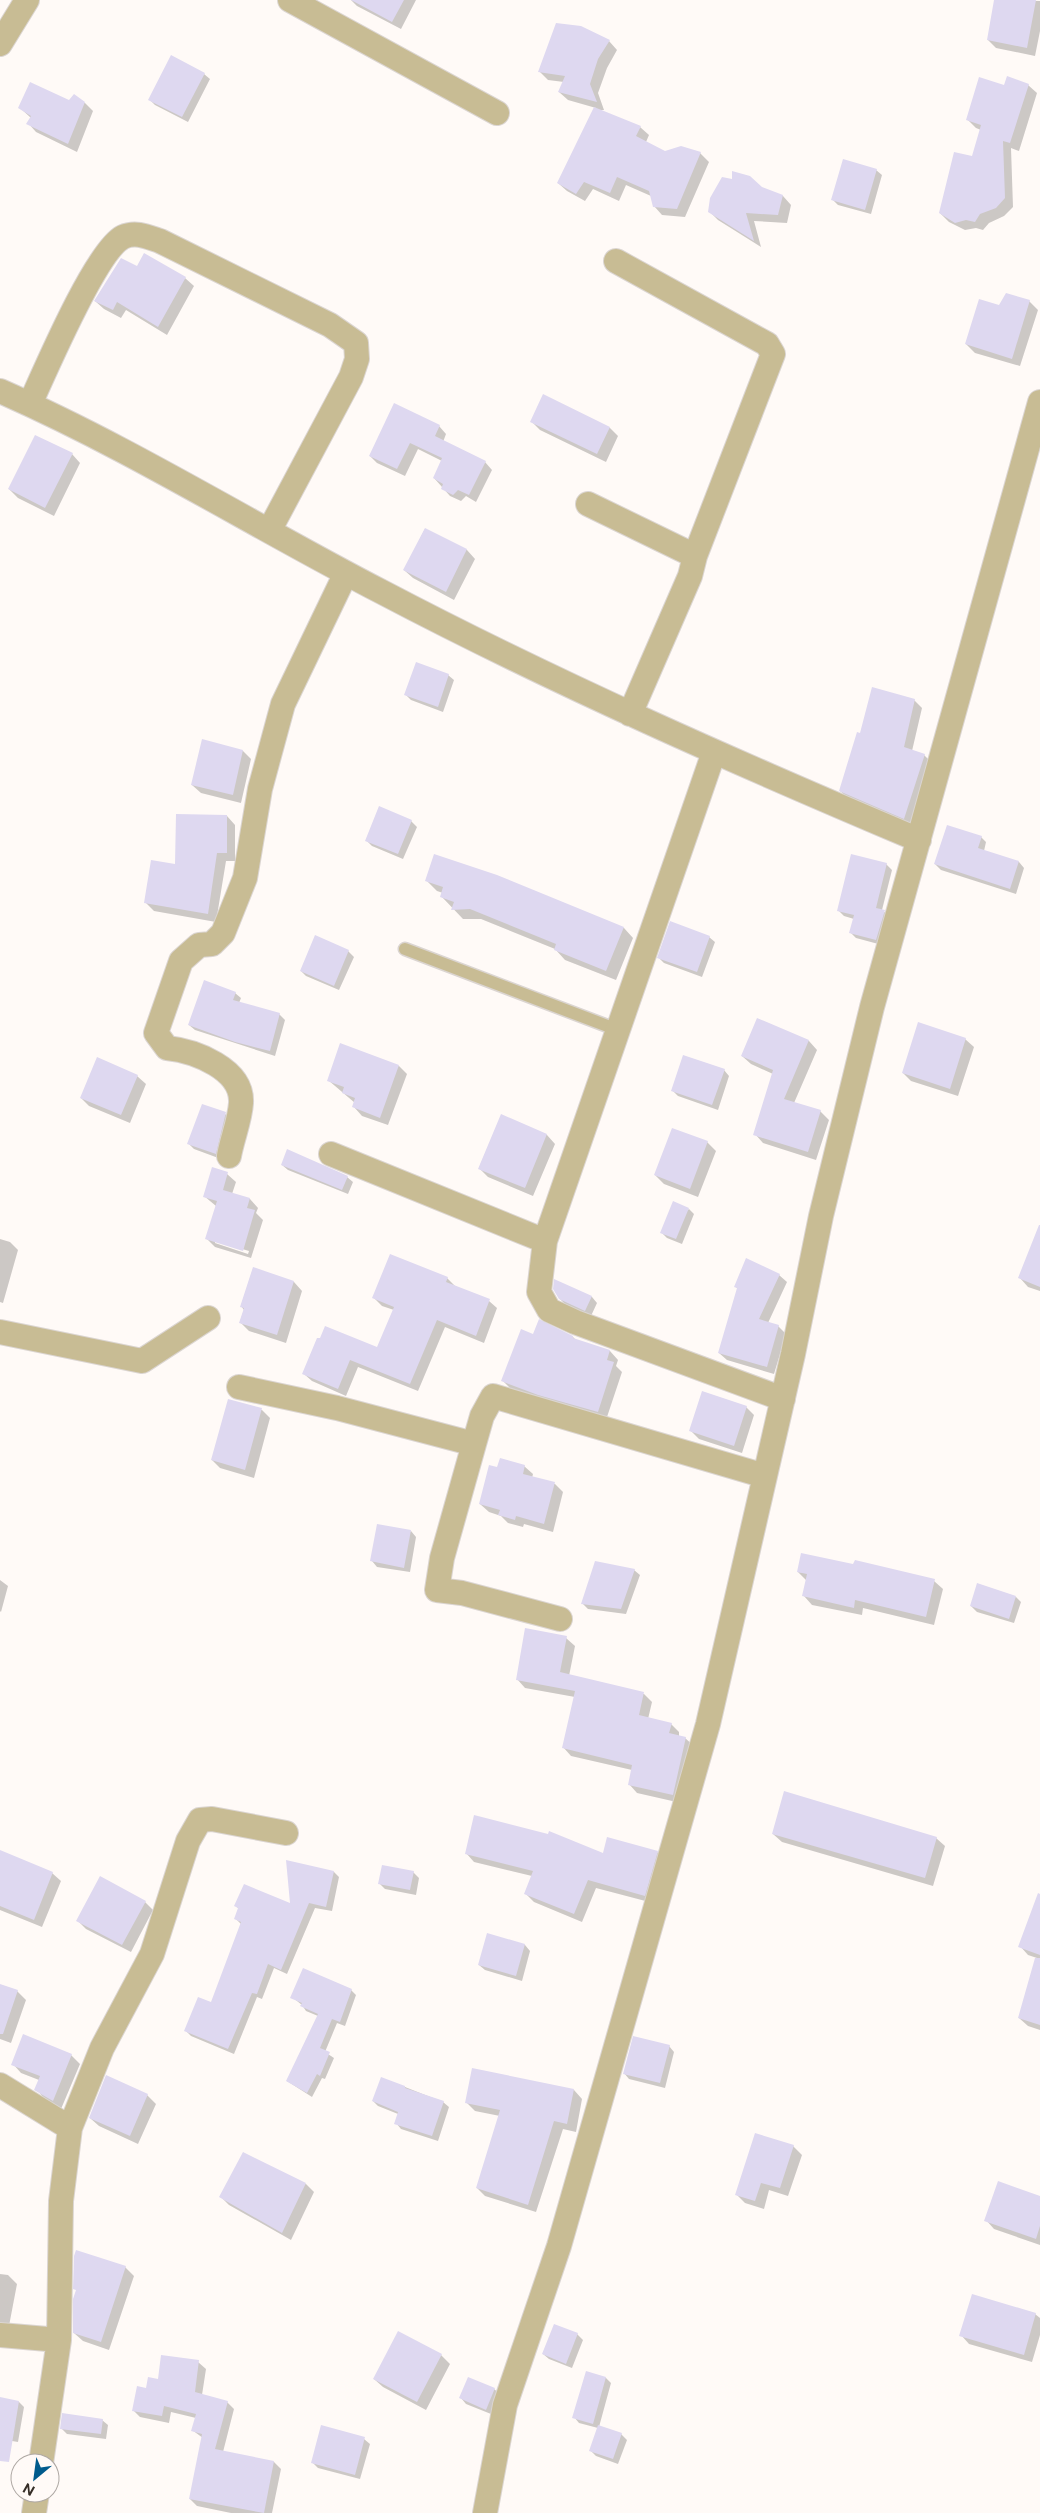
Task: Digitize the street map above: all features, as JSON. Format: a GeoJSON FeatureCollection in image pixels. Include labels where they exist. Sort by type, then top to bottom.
{"type":"FeatureCollection","features":[{"type":"Feature","properties":{"kind":"street"},"geometry":{"type":"LineString","coordinates":[[0,44],[27,0]]}},
{"type":"Feature","properties":{"kind":"street"},"geometry":{"type":"LineString","coordinates":[[290,0],[497,113]]}},
{"type":"Feature","properties":{"kind":"street"},"geometry":{"type":"LineString","coordinates":[[30,404],[81,296],[112,248],[122,238],[134,233],[160,241],[330,326],[356,343],[357,359],[351,377],[269,530]]}},
{"type":"Feature","properties":{"kind":"street"},"geometry":{"type":"LineString","coordinates":[[616,261],[767,344],[773,354],[695,556],[690,576],[630,714]]}},
{"type":"Feature","properties":{"kind":"street"},"geometry":{"type":"LineString","coordinates":[[0,391],[120,448],[346,573],[580,692],[918,840]]}},
{"type":"Feature","properties":{"kind":"street"},"geometry":{"type":"LineString","coordinates":[[485,2513],[505,2405],[559,2246],[708,1724],[783,1399],[821,1216],[872,1007],[1040,402]]}},
{"type":"Feature","properties":{"kind":"street"},"geometry":{"type":"LineString","coordinates":[[588,504],[695,556]]}},
{"type":"Feature","properties":{"kind":"street"},"geometry":{"type":"LineString","coordinates":[[228,1156],[241,1102],[235,1083],[218,1064],[193,1052],[168,1048],[156,1033],[181,961],[199,946],[212,944],[223,933],[244,878],[260,789],[283,704],[346,573]]}},
{"type":"Feature","properties":{"kind":"street"},"geometry":{"type":"LineString","coordinates":[[714,752],[545,1241],[539,1292],[549,1310],[575,1322],[783,1399]]}},
{"type":"Feature","properties":{"kind":"street"},"geometry":{"type":"LineString","coordinates":[[331,1154],[545,1241]]}},
{"type":"Feature","properties":{"kind":"street"},"geometry":{"type":"LineString","coordinates":[[0,1332],[142,1361],[208,1318]]}},
{"type":"Feature","properties":{"kind":"street"},"geometry":{"type":"LineString","coordinates":[[240,1387],[337,1408],[474,1444]]}},
{"type":"Feature","properties":{"kind":"street"},"geometry":{"type":"LineString","coordinates":[[560,1619],[462,1594],[437,1590],[442,1558],[482,1416],[493,1396],[765,1476]]}},
{"type":"Feature","properties":{"kind":"street"},"geometry":{"type":"LineString","coordinates":[[43,2453],[60,2340],[61,2201],[70,2128],[102,2048],[152,1954],[188,1841],[200,1820],[212,1819],[286,1833]]}},
{"type":"Feature","properties":{"kind":"street"},"geometry":{"type":"LineString","coordinates":[[0,2084],[70,2128]]}},
{"type":"Feature","properties":{"kind":"street"},"geometry":{"type":"LineString","coordinates":[[0,2335],[60,2340]]}},
{"type":"Feature","properties":{"kind":"lane"},"geometry":{"type":"LineString","coordinates":[[406,949],[618,1030]]}},
{"type":"Feature","properties":{"kind":"building"},"geometry":{"type":"Polygon","coordinates":[[[351,0],[404,0],[392,22],[351,0]]]}},
{"type":"Feature","properties":{"kind":"building"},"geometry":{"type":"Polygon","coordinates":[[[994,0],[1036,0],[1027,48],[987,40],[994,0]]]}},
{"type":"Feature","properties":{"kind":"building"},"geometry":{"type":"Polygon","coordinates":[[[556,23],[581,26],[610,40],[598,59],[590,84],[597,102],[558,92],[565,76],[538,72],[556,23]]]}},
{"type":"Feature","properties":{"kind":"building"},"geometry":{"type":"Polygon","coordinates":[[[171,55],[205,73],[182,117],[148,100],[171,55]]]}},
{"type":"Feature","properties":{"kind":"building"},"geometry":{"type":"Polygon","coordinates":[[[1007,76],[1029,84],[1010,143],[1003,141],[1005,198],[996,208],[980,214],[975,222],[966,220],[955,223],[939,213],[954,152],[972,156],[981,125],[966,120],[979,77],[1004,85],[1007,76]]]}},
{"type":"Feature","properties":{"kind":"building"},"geometry":{"type":"Polygon","coordinates":[[[30,82],[69,100],[74,94],[85,102],[68,144],[26,124],[31,116],[18,108],[30,82]]]}},
{"type":"Feature","properties":{"kind":"building"},"geometry":{"type":"Polygon","coordinates":[[[594,107],[641,126],[636,136],[665,151],[681,146],[701,152],[677,209],[653,207],[649,191],[617,177],[610,193],[584,182],[576,194],[557,183],[594,107]]]}},
{"type":"Feature","properties":{"kind":"building"},"geometry":{"type":"Polygon","coordinates":[[[843,159],[877,169],[865,210],[831,200],[843,159]]]}},
{"type":"Feature","properties":{"kind":"building"},"geometry":{"type":"Polygon","coordinates":[[[732,171],[750,176],[762,187],[783,195],[778,215],[746,213],[754,241],[708,212],[710,198],[722,177],[732,179],[732,171]]]}},
{"type":"Feature","properties":{"kind":"building"},"geometry":{"type":"Polygon","coordinates":[[[144,253],[186,277],[158,327],[117,302],[113,310],[94,301],[121,258],[137,266],[144,253]]]}},
{"type":"Feature","properties":{"kind":"building"},"geometry":{"type":"Polygon","coordinates":[[[1006,293],[1030,300],[1012,359],[965,344],[979,299],[999,305],[1006,293]]]}},
{"type":"Feature","properties":{"kind":"building"},"geometry":{"type":"Polygon","coordinates":[[[543,394],[610,427],[597,454],[530,422],[543,394]]]}},
{"type":"Feature","properties":{"kind":"building"},"geometry":{"type":"Polygon","coordinates":[[[394,403],[440,425],[435,436],[486,461],[469,495],[458,490],[453,495],[441,489],[443,484],[433,478],[442,458],[410,443],[397,469],[369,456],[394,403]]]}},
{"type":"Feature","properties":{"kind":"building"},"geometry":{"type":"Polygon","coordinates":[[[35,435],[73,453],[45,508],[8,489],[35,435]]]}},
{"type":"Feature","properties":{"kind":"building"},"geometry":{"type":"Polygon","coordinates":[[[425,528],[467,549],[446,592],[403,570],[425,528]]]}},
{"type":"Feature","properties":{"kind":"building"},"geometry":{"type":"Polygon","coordinates":[[[416,662],[449,674],[438,707],[404,695],[416,662]]]}},
{"type":"Feature","properties":{"kind":"building"},"geometry":{"type":"Polygon","coordinates":[[[872,687],[915,699],[904,747],[925,754],[904,819],[839,791],[857,732],[860,733],[872,687]]]}},
{"type":"Feature","properties":{"kind":"building"},"geometry":{"type":"Polygon","coordinates":[[[202,739],[243,750],[233,795],[191,785],[202,739]]]}},
{"type":"Feature","properties":{"kind":"building"},"geometry":{"type":"Polygon","coordinates":[[[379,806],[412,820],[398,854],[365,841],[379,806]]]}},
{"type":"Feature","properties":{"kind":"building"},"geometry":{"type":"Polygon","coordinates":[[[176,814],[227,815],[227,853],[217,853],[208,914],[144,903],[151,860],[175,864],[176,814]]]}},
{"type":"Feature","properties":{"kind":"building"},"geometry":{"type":"Polygon","coordinates":[[[947,825],[982,836],[978,848],[1019,861],[1010,889],[934,864],[947,825]]]}},
{"type":"Feature","properties":{"kind":"building"},"geometry":{"type":"Polygon","coordinates":[[[434,854],[497,875],[624,927],[606,971],[554,950],[556,944],[470,909],[451,910],[454,902],[440,897],[443,887],[425,881],[434,854]]]}},
{"type":"Feature","properties":{"kind":"building"},"geometry":{"type":"Polygon","coordinates":[[[851,854],[887,863],[876,908],[885,910],[876,940],[849,933],[854,915],[837,911],[851,854]]]}},
{"type":"Feature","properties":{"kind":"building"},"geometry":{"type":"Polygon","coordinates":[[[670,921],[710,936],[697,972],[657,958],[670,921]]]}},
{"type":"Feature","properties":{"kind":"building"},"geometry":{"type":"Polygon","coordinates":[[[315,935],[349,950],[334,986],[300,971],[315,935]]]}},
{"type":"Feature","properties":{"kind":"building"},"geometry":{"type":"Polygon","coordinates":[[[204,980],[236,992],[233,1000],[280,1013],[270,1051],[235,1042],[188,1025],[204,980]]]}},
{"type":"Feature","properties":{"kind":"building"},"geometry":{"type":"Polygon","coordinates":[[[757,1018],[809,1040],[784,1099],[821,1110],[808,1152],[753,1135],[773,1070],[741,1056],[757,1018]]]}},
{"type":"Feature","properties":{"kind":"building"},"geometry":{"type":"Polygon","coordinates":[[[918,1022],[966,1038],[950,1089],[902,1073],[918,1022]]]}},
{"type":"Feature","properties":{"kind":"building"},"geometry":{"type":"Polygon","coordinates":[[[340,1043],[399,1065],[380,1118],[352,1107],[355,1098],[342,1093],[344,1087],[327,1081],[340,1043]]]}},
{"type":"Feature","properties":{"kind":"building"},"geometry":{"type":"Polygon","coordinates":[[[683,1055],[725,1069],[712,1105],[671,1091],[683,1055]]]}},
{"type":"Feature","properties":{"kind":"building"},"geometry":{"type":"Polygon","coordinates":[[[97,1057],[138,1075],[121,1115],[80,1098],[97,1057]]]}},
{"type":"Feature","properties":{"kind":"building"},"geometry":{"type":"Polygon","coordinates":[[[202,1104],[226,1112],[216,1154],[187,1144],[202,1104]]]}},
{"type":"Feature","properties":{"kind":"building"},"geometry":{"type":"Polygon","coordinates":[[[501,1114],[547,1134],[525,1188],[478,1169],[501,1114]]]}},
{"type":"Feature","properties":{"kind":"building"},"geometry":{"type":"Polygon","coordinates":[[[672,1128],[708,1141],[690,1189],[654,1175],[672,1128]]]}},
{"type":"Feature","properties":{"kind":"building"},"geometry":{"type":"Polygon","coordinates":[[[287,1149],[348,1176],[342,1190],[281,1165],[287,1149]]]}},
{"type":"Feature","properties":{"kind":"building"},"geometry":{"type":"Polygon","coordinates":[[[212,1167],[228,1172],[223,1190],[250,1198],[247,1208],[255,1210],[243,1251],[205,1239],[217,1201],[203,1197],[212,1167]]]}},
{"type":"Feature","properties":{"kind":"building"},"geometry":{"type":"Polygon","coordinates":[[[673,1201],[689,1208],[676,1239],[660,1233],[673,1201]]]}},
{"type":"Feature","properties":{"kind":"building"},"geometry":{"type":"Polygon","coordinates":[[[1040,1225],[1040,1287],[1018,1278],[1040,1225]]]}},
{"type":"Feature","properties":{"kind":"building"},"geometry":{"type":"Polygon","coordinates":[[[390,1254],[448,1277],[446,1282],[490,1299],[476,1336],[437,1320],[410,1384],[350,1360],[338,1389],[302,1374],[317,1338],[320,1338],[325,1326],[377,1347],[394,1307],[372,1298],[390,1254]]]}},
{"type":"Feature","properties":{"kind":"building"},"geometry":{"type":"Polygon","coordinates":[[[746,1258],[780,1274],[759,1319],[779,1325],[767,1367],[718,1353],[737,1288],[734,1287],[746,1258]]]}},
{"type":"Feature","properties":{"kind":"building"},"geometry":{"type":"Polygon","coordinates":[[[253,1267],[294,1281],[277,1335],[239,1323],[244,1308],[240,1307],[253,1267]]]}},
{"type":"Feature","properties":{"kind":"building"},"geometry":{"type":"Polygon","coordinates":[[[554,1279],[592,1296],[585,1311],[559,1299],[553,1289],[554,1279]]]}},
{"type":"Feature","properties":{"kind":"building"},"geometry":{"type":"Polygon","coordinates":[[[539,1319],[573,1336],[573,1338],[610,1350],[607,1360],[614,1362],[598,1412],[538,1395],[501,1381],[521,1329],[533,1334],[539,1319]]]}},
{"type":"Feature","properties":{"kind":"building"},"geometry":{"type":"Polygon","coordinates":[[[702,1391],[747,1406],[734,1446],[689,1431],[702,1391]]]}},
{"type":"Feature","properties":{"kind":"building"},"geometry":{"type":"Polygon","coordinates":[[[228,1399],[262,1408],[245,1470],[211,1460],[228,1399]]]}},
{"type":"Feature","properties":{"kind":"building"},"geometry":{"type":"Polygon","coordinates":[[[500,1458],[525,1465],[523,1474],[555,1482],[544,1524],[516,1516],[515,1520],[498,1515],[500,1510],[479,1504],[489,1465],[497,1467],[500,1458]]]}},
{"type":"Feature","properties":{"kind":"building"},"geometry":{"type":"Polygon","coordinates":[[[377,1524],[411,1530],[404,1568],[370,1561],[377,1524]]]}},
{"type":"Feature","properties":{"kind":"building"},"geometry":{"type":"Polygon","coordinates":[[[801,1553],[853,1564],[855,1560],[935,1579],[926,1617],[855,1600],[854,1608],[802,1596],[807,1574],[797,1572],[801,1553]]]}},
{"type":"Feature","properties":{"kind":"building"},"geometry":{"type":"Polygon","coordinates":[[[595,1561],[635,1569],[621,1609],[581,1604],[595,1561]]]}},
{"type":"Feature","properties":{"kind":"building"},"geometry":{"type":"Polygon","coordinates":[[[977,1583],[1016,1596],[1009,1619],[970,1606],[977,1583]]]}},
{"type":"Feature","properties":{"kind":"building"},"geometry":{"type":"Polygon","coordinates":[[[525,1628],[567,1636],[560,1672],[644,1692],[639,1715],[672,1723],[669,1733],[686,1737],[673,1795],[628,1785],[632,1765],[562,1748],[575,1691],[516,1680],[525,1628]]]}},
{"type":"Feature","properties":{"kind":"building"},"geometry":{"type":"Polygon","coordinates":[[[784,1791],[937,1837],[925,1878],[772,1834],[784,1791]]]}},
{"type":"Feature","properties":{"kind":"building"},"geometry":{"type":"Polygon","coordinates":[[[474,1815],[548,1834],[549,1831],[603,1853],[607,1837],[658,1851],[645,1896],[588,1880],[574,1914],[524,1894],[533,1871],[465,1854],[474,1815]]]}},
{"type":"Feature","properties":{"kind":"building"},"geometry":{"type":"Polygon","coordinates":[[[0,1850],[53,1872],[34,1920],[0,1906],[0,1850]]]}},
{"type":"Feature","properties":{"kind":"building"},"geometry":{"type":"Polygon","coordinates":[[[286,1860],[334,1871],[326,1907],[309,1903],[281,1970],[268,1964],[257,1994],[252,1993],[228,2049],[184,2031],[198,1997],[211,2002],[241,1922],[234,1919],[238,1908],[234,1906],[244,1884],[290,1903],[286,1860]]]}},
{"type":"Feature","properties":{"kind":"building"},"geometry":{"type":"Polygon","coordinates":[[[382,1865],[414,1871],[410,1890],[378,1884],[382,1865]]]}},
{"type":"Feature","properties":{"kind":"building"},"geometry":{"type":"Polygon","coordinates":[[[100,1876],[146,1901],[122,1945],[76,1921],[100,1876]]]}},
{"type":"Feature","properties":{"kind":"building"},"geometry":{"type":"Polygon","coordinates":[[[1038,1893],[1040,1894],[1040,1955],[1018,1947],[1038,1893]]]}},
{"type":"Feature","properties":{"kind":"building"},"geometry":{"type":"Polygon","coordinates":[[[487,1933],[525,1944],[516,1976],[478,1965],[487,1933]]]}},
{"type":"Feature","properties":{"kind":"building"},"geometry":{"type":"Polygon","coordinates":[[[1035,1958],[1040,1958],[1040,2025],[1018,2018],[1035,1958]]]}},
{"type":"Feature","properties":{"kind":"building"},"geometry":{"type":"Polygon","coordinates":[[[303,1968],[352,1989],[340,2022],[332,2019],[320,2048],[330,2052],[320,2076],[317,2074],[307,2093],[286,2081],[318,2014],[300,2006],[302,2003],[290,1998],[303,1968]]]}},
{"type":"Feature","properties":{"kind":"building"},"geometry":{"type":"Polygon","coordinates":[[[0,1984],[18,1990],[3,2034],[0,2034],[0,1984]]]}},
{"type":"Feature","properties":{"kind":"building"},"geometry":{"type":"Polygon","coordinates":[[[23,2034],[72,2054],[53,2101],[34,2090],[40,2076],[11,2065],[23,2034]]]}},
{"type":"Feature","properties":{"kind":"building"},"geometry":{"type":"Polygon","coordinates":[[[633,2036],[670,2045],[660,2083],[623,2074],[633,2036]]]}},
{"type":"Feature","properties":{"kind":"building"},"geometry":{"type":"Polygon","coordinates":[[[472,2068],[574,2089],[567,2124],[554,2121],[528,2205],[476,2188],[500,2110],[465,2103],[472,2068]]]}},
{"type":"Feature","properties":{"kind":"building"},"geometry":{"type":"Polygon","coordinates":[[[106,2075],[148,2094],[130,2136],[89,2118],[106,2075]]]}},
{"type":"Feature","properties":{"kind":"building"},"geometry":{"type":"Polygon","coordinates":[[[381,2077],[405,2086],[405,2088],[444,2101],[432,2136],[394,2124],[398,2112],[372,2101],[381,2077]]]}},
{"type":"Feature","properties":{"kind":"building"},"geometry":{"type":"Polygon","coordinates":[[[755,2133],[794,2145],[780,2188],[761,2183],[755,2201],[735,2195],[755,2133]]]}},
{"type":"Feature","properties":{"kind":"building"},"geometry":{"type":"Polygon","coordinates":[[[243,2152],[306,2183],[282,2233],[219,2197],[243,2152]]]}},
{"type":"Feature","properties":{"kind":"building"},"geometry":{"type":"Polygon","coordinates":[[[998,2181],[1040,2196],[1040,2226],[1036,2239],[984,2221],[998,2181]]]}},
{"type":"Feature","properties":{"kind":"building"},"geometry":{"type":"Polygon","coordinates":[[[76,2250],[126,2266],[101,2342],[73,2333],[73,2299],[76,2290],[73,2289],[74,2256],[76,2250]]]}},
{"type":"Feature","properties":{"kind":"building"},"geometry":{"type":"Polygon","coordinates":[[[972,2294],[1036,2313],[1024,2355],[959,2336],[972,2294]]]}},
{"type":"Feature","properties":{"kind":"building"},"geometry":{"type":"Polygon","coordinates":[[[554,2324],[578,2333],[566,2364],[542,2354],[554,2324]]]}},
{"type":"Feature","properties":{"kind":"building"},"geometry":{"type":"Polygon","coordinates":[[[398,2331],[442,2354],[417,2402],[373,2379],[398,2331]]]}},
{"type":"Feature","properties":{"kind":"building"},"geometry":{"type":"Polygon","coordinates":[[[161,2355],[199,2360],[195,2392],[228,2401],[215,2449],[274,2461],[264,2513],[189,2499],[202,2434],[191,2431],[196,2414],[164,2406],[162,2416],[132,2411],[137,2386],[146,2388],[148,2377],[158,2379],[161,2355]]]}},
{"type":"Feature","properties":{"kind":"building"},"geometry":{"type":"Polygon","coordinates":[[[586,2371],[606,2377],[593,2424],[572,2418],[586,2371]]]}},
{"type":"Feature","properties":{"kind":"building"},"geometry":{"type":"Polygon","coordinates":[[[468,2377],[495,2388],[486,2410],[459,2398],[468,2377]]]}},
{"type":"Feature","properties":{"kind":"building"},"geometry":{"type":"Polygon","coordinates":[[[0,2397],[19,2401],[9,2462],[0,2461],[0,2397]]]}},
{"type":"Feature","properties":{"kind":"building"},"geometry":{"type":"Polygon","coordinates":[[[62,2413],[103,2419],[101,2434],[60,2429],[62,2413]]]}},
{"type":"Feature","properties":{"kind":"building"},"geometry":{"type":"Polygon","coordinates":[[[321,2425],[365,2437],[355,2475],[311,2463],[321,2425]]]}},
{"type":"Feature","properties":{"kind":"building"},"geometry":{"type":"Polygon","coordinates":[[[598,2425],[622,2433],[613,2459],[589,2451],[598,2425]]]}}]}
